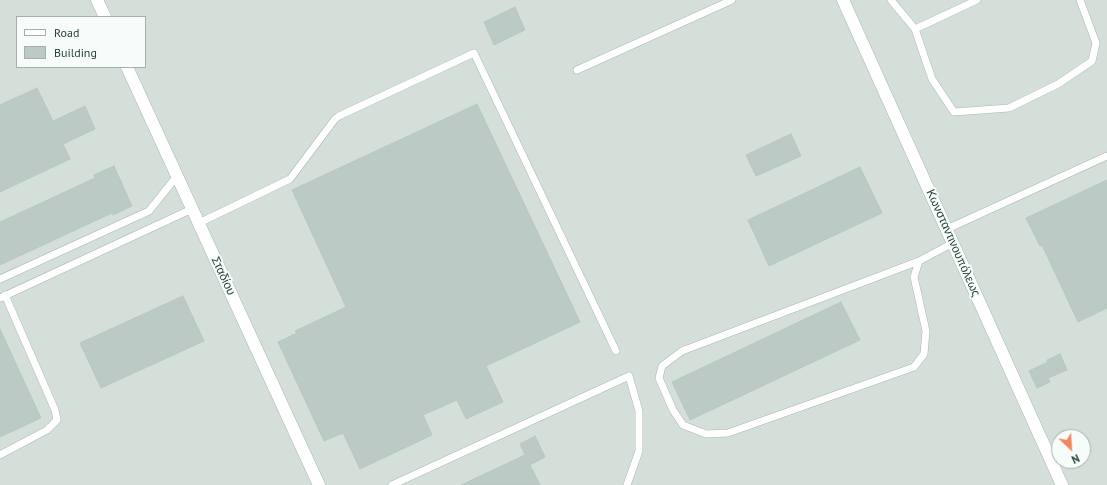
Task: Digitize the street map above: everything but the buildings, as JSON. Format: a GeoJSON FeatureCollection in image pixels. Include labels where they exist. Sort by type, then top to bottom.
{"type":"FeatureCollection","features":[{"type":"Feature","properties":{"kind":"street"},"geometry":{"type":"LineString","coordinates":[[98,0],[105,16]]}},
{"type":"Feature","properties":{"kind":"street","name":"Κωνσταντινουπόλεως"},"geometry":{"type":"LineString","coordinates":[[844,0],[1062,485]]}},
{"type":"Feature","properties":{"kind":"street","name":"Σταδίου"},"geometry":{"type":"LineString","coordinates":[[128,68],[319,485]]}},
{"type":"Feature","properties":{"kind":"lane"},"geometry":{"type":"LineString","coordinates":[[577,70],[732,0]]}},
{"type":"Feature","properties":{"kind":"lane"},"geometry":{"type":"LineString","coordinates":[[891,0],[915,29],[932,79],[954,112],[1009,108],[1058,84],[1092,61],[1096,43],[1080,0]]}},
{"type":"Feature","properties":{"kind":"lane"},"geometry":{"type":"LineString","coordinates":[[915,29],[977,0]]}},
{"type":"Feature","properties":{"kind":"lane"},"geometry":{"type":"LineString","coordinates":[[199,223],[290,179],[335,119],[339,116],[474,53],[616,351]]}},
{"type":"Feature","properties":{"kind":"lane"},"geometry":{"type":"LineString","coordinates":[[946,229],[1107,156]]}},
{"type":"Feature","properties":{"kind":"lane"},"geometry":{"type":"LineString","coordinates":[[0,279],[149,211],[177,176]]}},
{"type":"Feature","properties":{"kind":"lane"},"geometry":{"type":"LineString","coordinates":[[0,455],[47,430],[57,420],[55,410],[2,296],[192,209]]}},
{"type":"Feature","properties":{"kind":"lane"},"geometry":{"type":"LineString","coordinates":[[919,261],[914,276],[926,331],[924,354],[914,367],[728,434],[706,434],[683,425],[673,410],[659,378],[662,366],[682,351],[919,261],[953,243]]}},
{"type":"Feature","properties":{"kind":"lane"},"geometry":{"type":"LineString","coordinates":[[392,485],[629,376],[639,411],[639,451],[627,485]]}},
{"type":"Feature","properties":{"kind":"shaded area"},"geometry":{"type":"Polygon","coordinates":[[[0,0],[1107,0],[1107,485],[0,485],[0,0]]]}}]}
